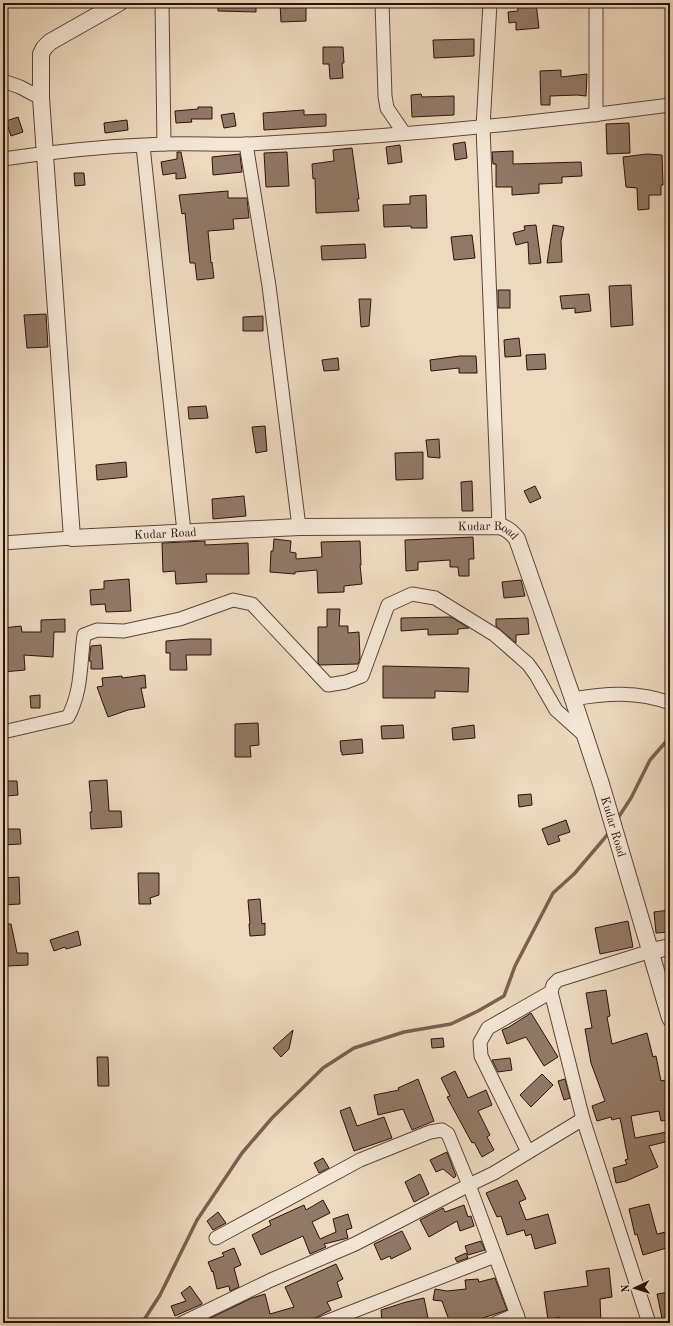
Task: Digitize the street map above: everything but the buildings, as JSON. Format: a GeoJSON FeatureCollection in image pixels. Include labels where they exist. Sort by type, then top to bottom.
{"type":"FeatureCollection","features":[{"type":"Feature","properties":{"kind":"street"},"geometry":{"type":"LineString","coordinates":[[3,543],[72,538],[41,98],[41,54],[50,42],[119,3]]}},
{"type":"Feature","properties":{"kind":"street"},"geometry":{"type":"LineString","coordinates":[[162,3],[164,144]]}},
{"type":"Feature","properties":{"kind":"street"},"geometry":{"type":"LineString","coordinates":[[382,3],[385,96],[387,108],[404,133]]}},
{"type":"Feature","properties":{"kind":"street"},"geometry":{"type":"LineString","coordinates":[[490,3],[483,127],[498,526]]}},
{"type":"Feature","properties":{"kind":"street"},"geometry":{"type":"LineString","coordinates":[[596,3],[596,115]]}},
{"type":"Feature","properties":{"kind":"street"},"geometry":{"type":"LineString","coordinates":[[3,81],[20,87],[41,98]]}},
{"type":"Feature","properties":{"kind":"street"},"geometry":{"type":"LineString","coordinates":[[3,159],[46,153],[164,144],[246,144],[483,127],[596,115],[670,105]]}},
{"type":"Feature","properties":{"kind":"street"},"geometry":{"type":"LineString","coordinates":[[246,144],[269,286],[299,527]]}},
{"type":"Feature","properties":{"kind":"street"},"geometry":{"type":"LineString","coordinates":[[143,146],[184,532]]}},
{"type":"Feature","properties":{"kind":"street","name":"Kudar Road"},"geometry":{"type":"LineString","coordinates":[[72,538],[299,527],[498,526],[506,528],[517,539],[573,699],[601,784],[670,1018]]}},
{"type":"Feature","properties":{"kind":"street"},"geometry":{"type":"LineString","coordinates":[[3,732],[68,717],[75,704],[79,688],[84,636],[97,630],[124,631],[180,619],[233,600],[252,604],[328,685],[346,682],[362,676],[388,605],[412,594],[435,598],[495,635],[528,664],[556,710],[584,735]]}},
{"type":"Feature","properties":{"kind":"street"},"geometry":{"type":"LineString","coordinates":[[573,699],[628,693],[652,697],[670,703]]}},
{"type":"Feature","properties":{"kind":"street"},"geometry":{"type":"LineString","coordinates":[[649,1323],[583,1119],[551,992],[553,985],[558,980],[651,951],[670,947]]}},
{"type":"Feature","properties":{"kind":"street"},"geometry":{"type":"LineString","coordinates":[[528,1152],[481,1056],[480,1042],[488,1028],[551,992]]}},
{"type":"Feature","properties":{"kind":"street"},"geometry":{"type":"LineString","coordinates":[[182,1323],[271,1280],[355,1244],[469,1184],[494,1174],[583,1119]]}},
{"type":"Feature","properties":{"kind":"street"},"geometry":{"type":"LineString","coordinates":[[216,1238],[360,1160],[437,1130],[442,1130],[448,1134],[469,1184],[519,1318],[496,1323]]}},
{"type":"Feature","properties":{"kind":"street"},"geometry":{"type":"LineString","coordinates":[[322,1323],[495,1256]]}},
{"type":"Feature","properties":{"kind":"waterway"},"geometry":{"type":"LineString","coordinates":[[616,821],[631,798],[650,760],[670,737]]}},
{"type":"Feature","properties":{"kind":"waterway"},"geometry":{"type":"LineString","coordinates":[[142,1323],[160,1295],[197,1220],[242,1153],[272,1118],[323,1068],[354,1048],[404,1032],[451,1024],[504,996],[515,966],[553,893],[574,874],[610,831]]}}]}
